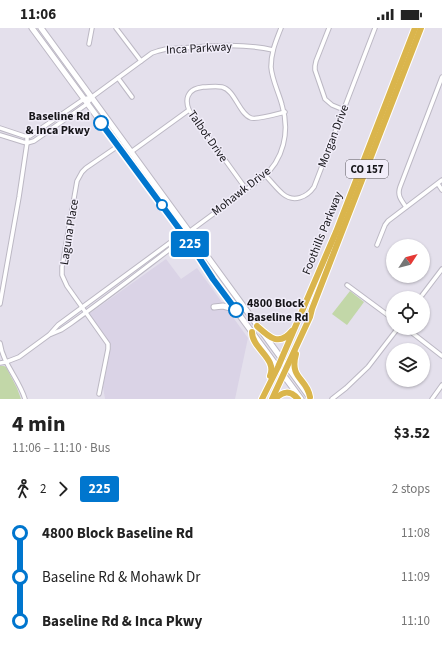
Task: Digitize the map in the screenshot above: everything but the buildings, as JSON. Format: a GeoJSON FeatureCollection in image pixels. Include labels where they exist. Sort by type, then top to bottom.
{"type":"FeatureCollection","features":[{"type":"Feature","properties":{"kind":"highway","name":"Foothills Parkway"},"geometry":{"type":"LineString","coordinates":[[260,399],[278,367],[336,232],[415,28]]}},
{"type":"Feature","properties":{"kind":"highway","name":"Foothills Parkway"},"geometry":{"type":"LineString","coordinates":[[274,399],[283,374],[310,317],[421,28]]}},
{"type":"Feature","properties":{"kind":"highway"},"geometry":{"type":"LineString","coordinates":[[310,317],[294,364],[296,372],[309,391],[310,398]]}},
{"type":"Feature","properties":{"kind":"highway"},"geometry":{"type":"LineString","coordinates":[[257,326],[270,337],[281,340],[288,336],[298,321]]}},
{"type":"Feature","properties":{"kind":"highway"},"geometry":{"type":"LineString","coordinates":[[252,332],[254,341],[269,362],[272,369],[260,399]]}},
{"type":"Feature","properties":{"kind":"highway"},"geometry":{"type":"LineString","coordinates":[[274,399],[281,394],[286,393],[292,394],[300,399]]}},
{"type":"Feature","properties":{"kind":"main road"},"geometry":{"type":"LineString","coordinates":[[32,28],[300,399]]}},
{"type":"Feature","properties":{"kind":"main road"},"geometry":{"type":"LineString","coordinates":[[41,28],[310,398]]}},
{"type":"Feature","properties":{"kind":"main road"},"geometry":{"type":"LineString","coordinates":[[214,307],[223,306],[236,310]]}},
{"type":"Feature","properties":{"kind":"street"},"geometry":{"type":"LineString","coordinates":[[89,44],[92,28]]}},
{"type":"Feature","properties":{"kind":"street"},"geometry":{"type":"LineString","coordinates":[[116,28],[142,61]]}},
{"type":"Feature","properties":{"kind":"street","name":"Mohawk Drive"},"geometry":{"type":"LineString","coordinates":[[183,236],[265,175],[276,162],[284,146],[286,126],[284,112],[272,68],[273,50],[281,28]]}},
{"type":"Feature","properties":{"kind":"street"},"geometry":{"type":"LineString","coordinates":[[329,28],[316,61],[315,70],[325,99],[332,105],[344,110]]}},
{"type":"Feature","properties":{"kind":"street","name":"Morgan Drive"},"geometry":{"type":"LineString","coordinates":[[265,175],[288,197],[299,198],[308,194],[314,187],[375,28]]}},
{"type":"Feature","properties":{"kind":"street","name":"Inca Parkway"},"geometry":{"type":"LineString","coordinates":[[27,143],[38,139],[87,104],[92,97],[152,53],[166,49],[239,46],[252,46],[273,50]]}},
{"type":"Feature","properties":{"kind":"street"},"geometry":{"type":"LineString","coordinates":[[118,78],[132,97]]}},
{"type":"Feature","properties":{"kind":"street"},"geometry":{"type":"LineString","coordinates":[[406,207],[400,199],[400,187],[442,78]]}},
{"type":"Feature","properties":{"kind":"street","name":"Talbot Drive"},"geometry":{"type":"LineString","coordinates":[[246,189],[189,110],[186,101],[193,90],[220,86],[226,89],[250,119],[284,112]]}},
{"type":"Feature","properties":{"kind":"street","name":"Inca Parkway"},"geometry":{"type":"LineString","coordinates":[[27,136],[30,136],[84,99],[92,97]]}},
{"type":"Feature","properties":{"kind":"street"},"geometry":{"type":"LineString","coordinates":[[131,152],[189,110]]}},
{"type":"Feature","properties":{"kind":"street"},"geometry":{"type":"LineString","coordinates":[[0,128],[27,136],[19,197],[0,304]]}},
{"type":"Feature","properties":{"kind":"street"},"geometry":{"type":"LineString","coordinates":[[0,134],[27,143]]}},
{"type":"Feature","properties":{"kind":"street","name":"Laguna Place"},"geometry":{"type":"LineString","coordinates":[[99,394],[108,344],[67,286],[62,275],[62,267],[77,181],[86,168],[118,146]]}},
{"type":"Feature","properties":{"kind":"street"},"geometry":{"type":"LineString","coordinates":[[377,245],[388,221],[442,180]]}},
{"type":"Feature","properties":{"kind":"street"},"geometry":{"type":"LineString","coordinates":[[438,184],[442,190]]}},
{"type":"Feature","properties":{"kind":"street"},"geometry":{"type":"LineString","coordinates":[[49,335],[56,327],[82,307],[179,236],[183,236]]}},
{"type":"Feature","properties":{"kind":"street"},"geometry":{"type":"LineString","coordinates":[[0,362],[6,362],[19,357],[49,335],[60,330],[182,240],[183,236]]}},
{"type":"Feature","properties":{"kind":"street"},"geometry":{"type":"LineString","coordinates":[[425,291],[442,269]]}},
{"type":"Feature","properties":{"kind":"street"},"geometry":{"type":"LineString","coordinates":[[347,285],[386,314]]}},
{"type":"Feature","properties":{"kind":"street"},"geometry":{"type":"LineString","coordinates":[[332,399],[368,367],[393,335]]}},
{"type":"Feature","properties":{"kind":"street"},"geometry":{"type":"LineString","coordinates":[[415,335],[442,356]]}},
{"type":"Feature","properties":{"kind":"street"},"geometry":{"type":"LineString","coordinates":[[0,343],[6,362],[20,386],[25,399]]}},
{"type":"Feature","properties":{"kind":"street"},"geometry":{"type":"LineString","coordinates":[[432,399],[442,385]]}},
{"type":"Feature","properties":{"kind":"shaded area"},"geometry":{"type":"Polygon","coordinates":[[[166,259],[181,279],[197,268],[248,338],[235,399],[105,399],[103,387],[111,346],[89,314],[166,259]]]}},
{"type":"Feature","properties":{"kind":"green space"},"geometry":{"type":"Polygon","coordinates":[[[350,291],[364,302],[347,325],[332,314],[350,291]]]}},
{"type":"Feature","properties":{"kind":"green space"},"geometry":{"type":"Polygon","coordinates":[[[0,366],[6,367],[21,399],[0,399],[0,366]]]}},
{"type":"Feature","properties":{"kind":"bus line","name":"225"},"geometry":{"type":"LineString","coordinates":[[101,123],[189,242],[206,269],[236,310]]}},
{"type":"Feature","properties":{"kind":"place","name":"Baseline Rd & Inca Pkwy"},"geometry":{"type":"Point","coordinates":[101,123]}},
{"type":"Feature","properties":{"kind":"place","name":"4800 Block Baseline Rd"},"geometry":{"type":"Point","coordinates":[236,310]}}]}
